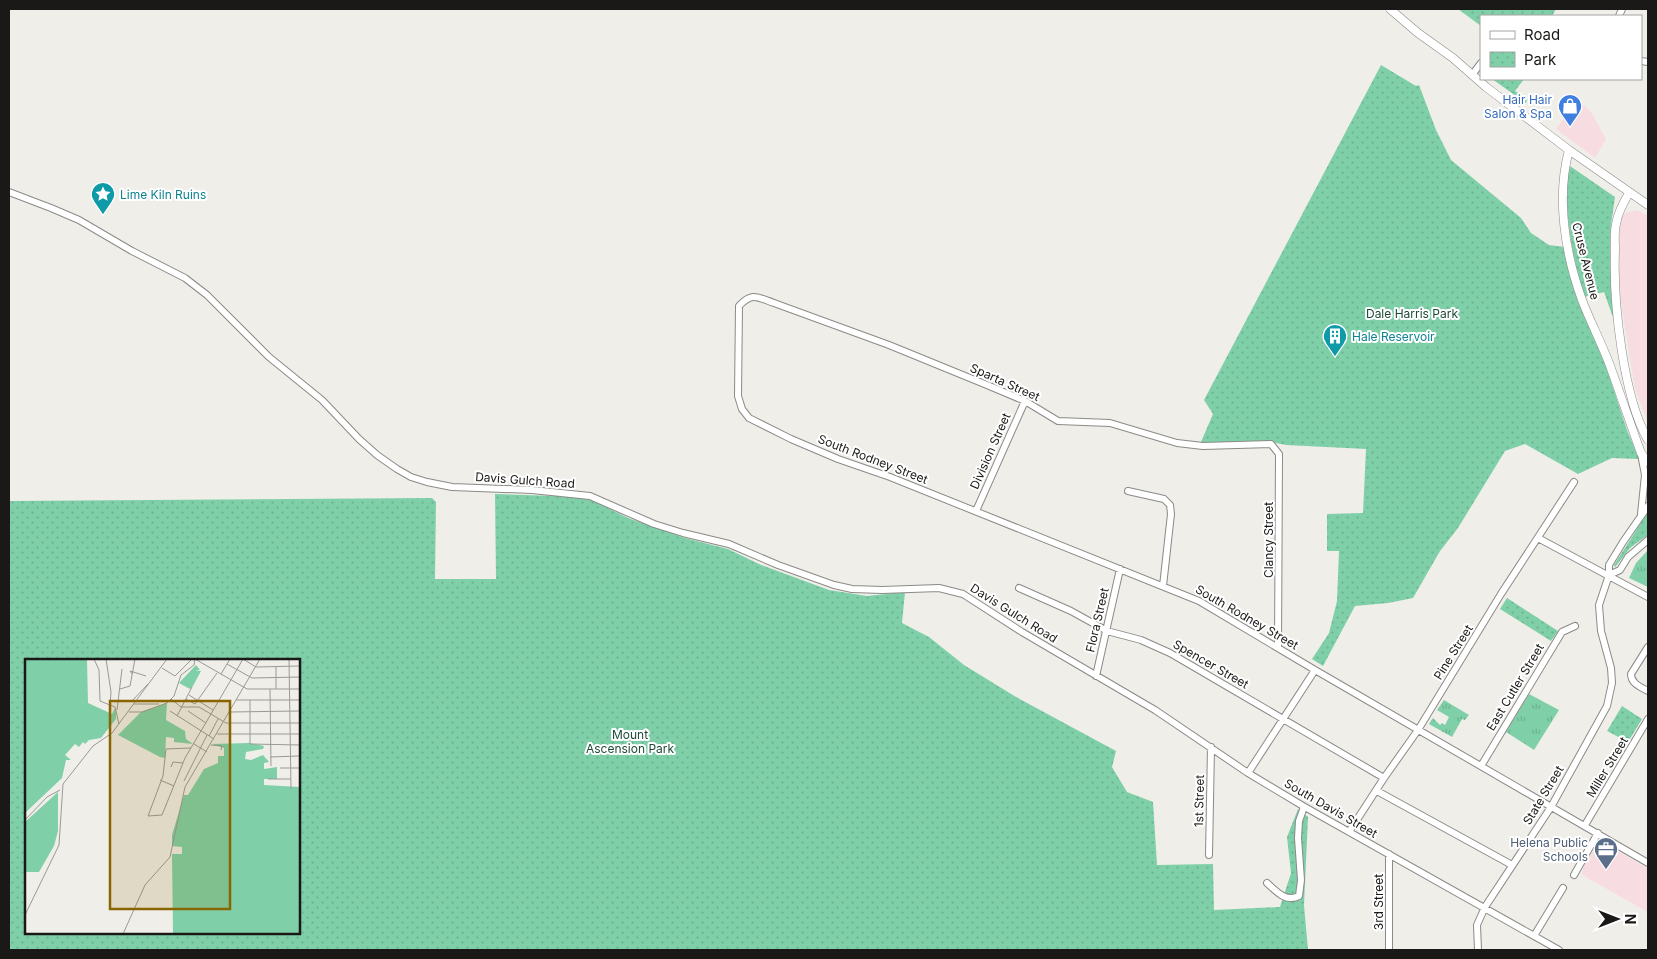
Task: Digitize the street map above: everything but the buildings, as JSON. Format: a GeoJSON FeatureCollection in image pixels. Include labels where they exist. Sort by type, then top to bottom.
{"type":"FeatureCollection","features":[{"type":"Feature","properties":{"kind":"street"},"geometry":{"type":"LineString","coordinates":[[1390,9],[1418,33],[1453,58],[1569,150],[1648,205]]}},
{"type":"Feature","properties":{"kind":"street"},"geometry":{"type":"LineString","coordinates":[[1472,74],[1480,64]]}},
{"type":"Feature","properties":{"kind":"street","name":"Cruse Avenue"},"geometry":{"type":"LineString","coordinates":[[1569,150],[1564,168],[1562,192],[1564,221],[1570,257],[1582,300],[1608,362],[1641,453],[1648,462]]}},
{"type":"Feature","properties":{"kind":"street","name":"Davis Gulch Road"},"geometry":{"type":"LineString","coordinates":[[9,192],[79,220],[132,251],[185,278],[207,295],[269,357],[322,400],[371,450],[411,477],[452,487],[541,490],[590,496],[654,524],[729,544],[834,586],[862,590],[930,588],[956,591],[970,597],[1007,622],[1096,676]]}},
{"type":"Feature","properties":{"kind":"street","name":"Cruse Avenue"},"geometry":{"type":"LineString","coordinates":[[1629,193],[1621,205],[1615,225],[1614,272],[1626,367],[1635,411],[1648,440]]}},
{"type":"Feature","properties":{"kind":"street","name":"Sparta Street"},"geometry":{"type":"LineString","coordinates":[[738,396],[739,306],[747,298],[756,296],[880,341],[1025,401],[1058,421],[1110,423],[1177,442],[1203,446],[1262,445]]}},
{"type":"Feature","properties":{"kind":"street","name":"South Rodney Street"},"geometry":{"type":"LineString","coordinates":[[738,396],[742,409],[749,418],[790,439],[838,459],[890,476],[1199,601],[1648,863]]}},
{"type":"Feature","properties":{"kind":"street","name":"Division Street"},"geometry":{"type":"LineString","coordinates":[[976,511],[1025,401]]}},
{"type":"Feature","properties":{"kind":"street","name":"Clancy Street"},"geometry":{"type":"LineString","coordinates":[[1262,445],[1272,444],[1279,454],[1278,647]]}},
{"type":"Feature","properties":{"kind":"street"},"geometry":{"type":"LineString","coordinates":[[1641,453],[1645,475],[1641,515]]}},
{"type":"Feature","properties":{"kind":"street","name":"Pine Street"},"geometry":{"type":"LineString","coordinates":[[1350,832],[1384,778],[1418,730],[1501,594],[1574,482]]}},
{"type":"Feature","properties":{"kind":"street"},"geometry":{"type":"LineString","coordinates":[[1128,491],[1164,499],[1170,505],[1171,514],[1163,586]]}},
{"type":"Feature","properties":{"kind":"street"},"geometry":{"type":"LineString","coordinates":[[1609,575],[1609,565],[1648,506]]}},
{"type":"Feature","properties":{"kind":"street"},"geometry":{"type":"LineString","coordinates":[[1538,538],[1648,597]]}},
{"type":"Feature","properties":{"kind":"street"},"geometry":{"type":"LineString","coordinates":[[1609,575],[1620,570],[1628,557],[1648,540]]}},
{"type":"Feature","properties":{"kind":"street","name":"Flora Street"},"geometry":{"type":"LineString","coordinates":[[1096,676],[1120,569]]}},
{"type":"Feature","properties":{"kind":"street","name":"State Street"},"geometry":{"type":"LineString","coordinates":[[1478,950],[1477,925],[1484,907],[1551,807],[1603,714],[1611,694],[1611,676],[1601,631],[1599,605],[1609,575]]}},
{"type":"Feature","properties":{"kind":"street","name":"Spencer Street"},"geometry":{"type":"LineString","coordinates":[[1019,588],[1072,611],[1107,631],[1142,640],[1170,653],[1384,778]]}},
{"type":"Feature","properties":{"kind":"street","name":"East Cutler Street"},"geometry":{"type":"LineString","coordinates":[[1480,766],[1562,632],[1575,626]]}},
{"type":"Feature","properties":{"kind":"street"},"geometry":{"type":"LineString","coordinates":[[1648,647],[1631,674],[1631,679],[1648,691]]}},
{"type":"Feature","properties":{"kind":"street"},"geometry":{"type":"LineString","coordinates":[[1248,773],[1315,670]]}},
{"type":"Feature","properties":{"kind":"street","name":"South Davis Street"},"geometry":{"type":"LineString","coordinates":[[1096,676],[1152,708],[1248,773],[1304,807],[1560,950]]}},
{"type":"Feature","properties":{"kind":"street","name":"Miller Street"},"geometry":{"type":"LineString","coordinates":[[1585,826],[1648,719]]}},
{"type":"Feature","properties":{"kind":"street","name":"1st Street"},"geometry":{"type":"LineString","coordinates":[[1209,855],[1211,747]]}},
{"type":"Feature","properties":{"kind":"street"},"geometry":{"type":"LineString","coordinates":[[1377,790],[1512,865]]}},
{"type":"Feature","properties":{"kind":"street"},"geometry":{"type":"LineString","coordinates":[[1267,883],[1289,899],[1299,896],[1302,880],[1298,820],[1304,807]]}},
{"type":"Feature","properties":{"kind":"street"},"geometry":{"type":"LineString","coordinates":[[1574,875],[1598,833]]}},
{"type":"Feature","properties":{"kind":"street","name":"3rd Street"},"geometry":{"type":"LineString","coordinates":[[1389,854],[1389,950]]}},
{"type":"Feature","properties":{"kind":"street"},"geometry":{"type":"LineString","coordinates":[[1534,936],[1563,888]]}},
{"type":"Feature","properties":{"kind":"shaded area"},"geometry":{"type":"Polygon","coordinates":[[[1577,99],[1591,112],[1606,139],[1595,158],[1556,129],[1577,99]]]}},
{"type":"Feature","properties":{"kind":"shaded area"},"geometry":{"type":"Polygon","coordinates":[[[1637,210],[1648,216],[1648,422],[1635,389],[1618,272],[1620,220],[1625,213],[1637,210]]]}},
{"type":"Feature","properties":{"kind":"shaded area"},"geometry":{"type":"Polygon","coordinates":[[[1599,840],[1648,869],[1648,912],[1582,874],[1599,840]]]}},
{"type":"Feature","properties":{"kind":"green space"},"geometry":{"type":"Polygon","coordinates":[[[1458,9],[1556,9],[1553,15],[1480,15],[1480,25],[1458,9]]]}},
{"type":"Feature","properties":{"kind":"green space","name":"Dale Harris Park"},"geometry":{"type":"Polygon","coordinates":[[[1381,65],[1416,86],[1419,85],[1436,130],[1451,160],[1521,218],[1531,233],[1549,245],[1565,247],[1568,268],[1579,303],[1604,360],[1627,430],[1639,459],[1612,458],[1578,474],[1525,444],[1505,451],[1458,528],[1440,551],[1413,598],[1388,603],[1355,606],[1323,666],[1312,659],[1329,633],[1337,601],[1339,551],[1327,551],[1327,514],[1363,513],[1366,449],[1286,445],[1271,442],[1201,442],[1213,414],[1204,400],[1381,65]]]}},
{"type":"Feature","properties":{"kind":"green space"},"geometry":{"type":"Polygon","coordinates":[[[1493,80],[1523,80],[1515,91],[1527,99],[1526,103],[1493,80]]]}},
{"type":"Feature","properties":{"kind":"green space"},"geometry":{"type":"Polygon","coordinates":[[[1570,166],[1615,197],[1610,249],[1615,323],[1604,292],[1584,297],[1572,249],[1568,218],[1567,169],[1570,166]]]}},
{"type":"Feature","properties":{"kind":"green space","name":"Mount Ascension Park"},"geometry":{"type":"Polygon","coordinates":[[[495,494],[590,499],[628,518],[685,538],[728,549],[761,565],[829,590],[867,596],[905,592],[902,623],[929,637],[964,665],[1016,697],[1116,751],[1112,767],[1127,792],[1153,802],[1157,865],[1213,864],[1214,910],[1280,907],[1291,873],[1287,837],[1298,809],[1308,817],[1304,905],[1308,950],[9,950],[9,501],[432,498],[436,502],[435,579],[496,579],[495,494]]]}},
{"type":"Feature","properties":{"kind":"green space"},"geometry":{"type":"Polygon","coordinates":[[[1648,512],[1648,535],[1630,548],[1615,567],[1614,565],[1648,512]]]}},
{"type":"Feature","properties":{"kind":"green space"},"geometry":{"type":"Polygon","coordinates":[[[1648,550],[1648,587],[1629,578],[1636,563],[1648,550]]]}},
{"type":"Feature","properties":{"kind":"green space"},"geometry":{"type":"Polygon","coordinates":[[[1507,598],[1558,631],[1551,641],[1500,609],[1507,598]]]}},
{"type":"Feature","properties":{"kind":"green space"},"geometry":{"type":"Polygon","coordinates":[[[1529,694],[1559,710],[1534,750],[1506,732],[1529,694]]]}},
{"type":"Feature","properties":{"kind":"green space"},"geometry":{"type":"Polygon","coordinates":[[[1444,700],[1469,715],[1465,720],[1462,719],[1452,737],[1429,724],[1433,718],[1440,725],[1442,723],[1445,725],[1449,717],[1437,710],[1444,700]]]}},
{"type":"Feature","properties":{"kind":"green space"},"geometry":{"type":"Polygon","coordinates":[[[1622,706],[1642,719],[1628,742],[1607,731],[1622,706]]]}},
{"type":"Feature","properties":{"kind":"place","name":"Hair Hair Salon & Spa"},"geometry":{"type":"Point","coordinates":[1570,127]}},
{"type":"Feature","properties":{"kind":"place","name":"Lime Kiln Ruins"},"geometry":{"type":"Point","coordinates":[103,215]}},
{"type":"Feature","properties":{"kind":"place","name":"Hale Reservoir"},"geometry":{"type":"Point","coordinates":[1335,357]}},
{"type":"Feature","properties":{"kind":"place","name":"Helena Public Schools"},"geometry":{"type":"Point","coordinates":[1606,870]}}]}
